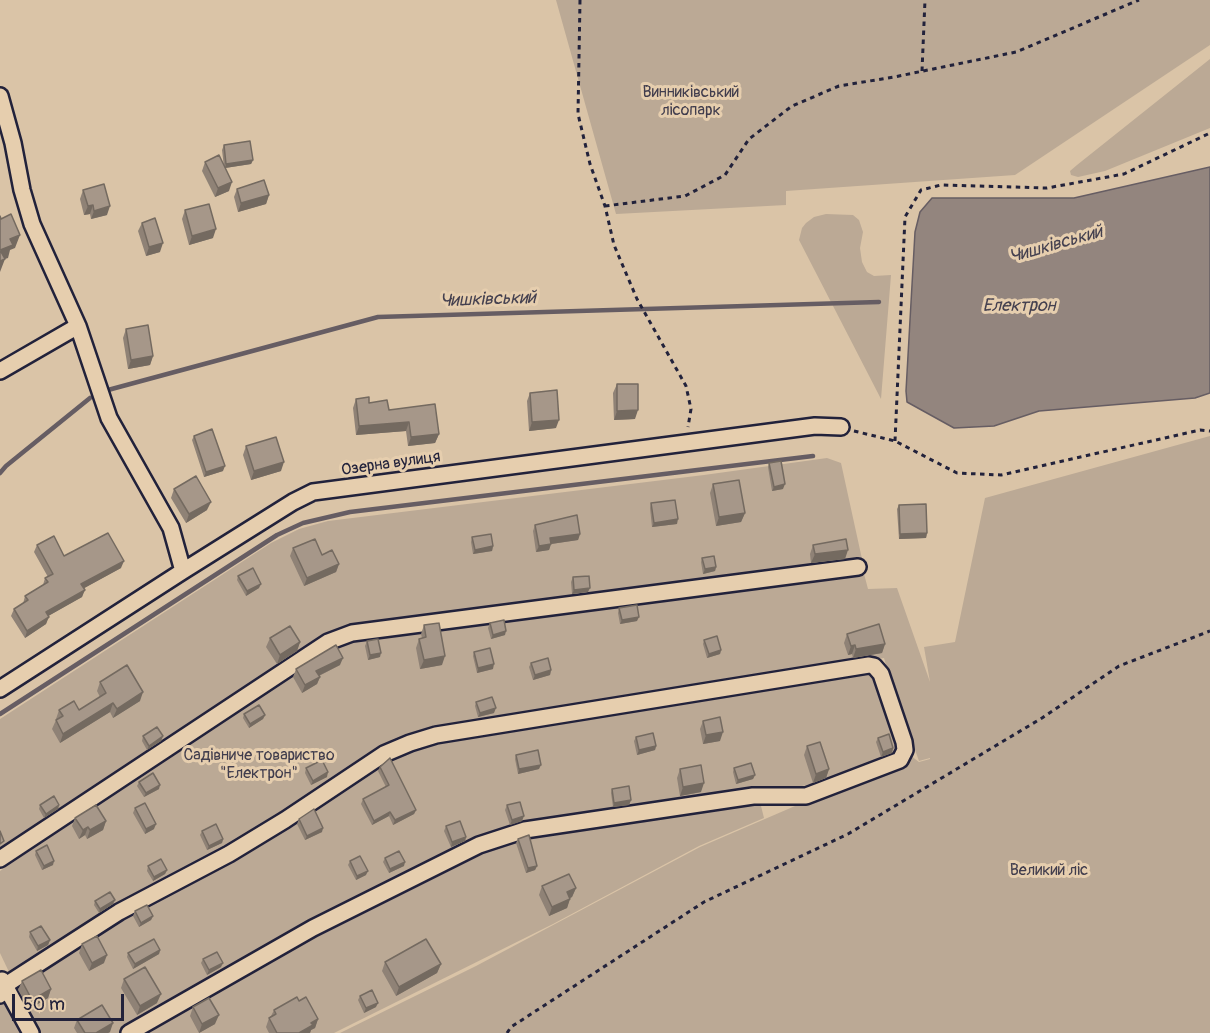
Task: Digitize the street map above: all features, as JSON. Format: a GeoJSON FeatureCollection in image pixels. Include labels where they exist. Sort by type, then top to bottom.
{"type":"FeatureCollection","features":[{"type":"Feature","properties":{"kind":"street"},"geometry":{"type":"LineString","coordinates":[[1,105],[32,224],[78,326],[110,418],[171,528],[183,571]]}},
{"type":"Feature","properties":{"kind":"street"},"geometry":{"type":"LineString","coordinates":[[0,371],[78,326]]}},
{"type":"Feature","properties":{"kind":"street","name":"Озерна вулиця"},"geometry":{"type":"LineString","coordinates":[[0,689],[183,571],[293,502],[313,492],[815,426],[841,427]]}},
{"type":"Feature","properties":{"kind":"street"},"geometry":{"type":"LineString","coordinates":[[0,860],[328,642],[352,633],[858,567]]}},
{"type":"Feature","properties":{"kind":"street"},"geometry":{"type":"LineString","coordinates":[[30,1033],[1,986],[119,912],[230,854],[384,754],[410,743],[436,735],[869,665],[874,666],[881,674],[904,742],[900,760],[806,796],[753,796],[525,830],[479,845],[313,928],[129,1033]]}},
{"type":"Feature","properties":{"kind":"path"},"geometry":{"type":"LineString","coordinates":[[585,0],[580,2],[578,114],[614,245],[637,299],[686,386],[691,409],[688,427],[679,445]]}},
{"type":"Feature","properties":{"kind":"path"},"geometry":{"type":"LineString","coordinates":[[922,71],[926,0]]}},
{"type":"Feature","properties":{"kind":"path"},"geometry":{"type":"LineString","coordinates":[[605,206],[685,196],[725,175],[749,139],[792,106],[839,86],[1017,52],[1139,0]]}},
{"type":"Feature","properties":{"kind":"path"},"geometry":{"type":"LineString","coordinates":[[895,441],[905,217],[921,190],[941,185],[1047,188],[1124,174],[1210,133]]}},
{"type":"Feature","properties":{"kind":"path"},"geometry":{"type":"LineString","coordinates":[[841,427],[895,441],[957,473],[1001,475],[1200,430],[1210,430]]}},
{"type":"Feature","properties":{"kind":"path"},"geometry":{"type":"LineString","coordinates":[[507,1033],[511,1027],[704,902],[848,834],[1042,718],[1119,666],[1210,631]]}},
{"type":"Feature","properties":{"kind":"green space","name":"Винниківський лісопарк"},"geometry":{"type":"Polygon","coordinates":[[[556,0],[1210,0],[1210,45],[1015,175],[786,191],[786,205],[616,214],[556,0]]]}},
{"type":"Feature","properties":{"kind":"green space"},"geometry":{"type":"Polygon","coordinates":[[[1210,59],[1210,128],[1105,171],[1078,177],[1071,175],[1070,171],[1077,165],[1210,59]]]}},
{"type":"Feature","properties":{"kind":"green space"},"geometry":{"type":"Polygon","coordinates":[[[826,214],[853,215],[859,220],[863,232],[860,248],[862,262],[867,272],[874,276],[891,275],[881,399],[799,240],[806,223],[814,217],[826,214]]]}},
{"type":"Feature","properties":{"kind":"green space","name":"Великий ліс"},"geometry":{"type":"Polygon","coordinates":[[[1210,436],[1210,1033],[340,1033],[476,966],[700,847],[911,756],[919,762],[930,759],[919,761],[884,658],[434,732],[16,974],[9,972],[0,953],[0,871],[339,643],[863,570],[868,589],[897,588],[930,682],[924,647],[955,642],[985,498],[1210,436]]]}},
{"type":"Feature","properties":{"kind":"green space","name":"Садівниче товариство \"Електрон\""},"geometry":{"type":"Polygon","coordinates":[[[827,458],[841,463],[862,559],[844,566],[350,628],[0,856],[0,719],[271,543],[299,529],[328,521],[827,458]]]}},
{"type":"Feature","properties":{"kind":"green space","name":"Садівниче товариство \"Електрон\""},"geometry":{"type":"Polygon","coordinates":[[[870,671],[878,677],[902,748],[895,754],[798,787],[765,786],[643,810],[530,825],[171,1002],[120,1033],[39,1033],[12,987],[67,949],[386,758],[438,738],[870,671]]]}},
{"type":"Feature","properties":{"kind":"green space"},"geometry":{"type":"Polygon","coordinates":[[[760,802],[764,818],[699,846],[553,924],[334,1033],[138,1033],[347,916],[479,850],[528,834],[760,802]]]}},
{"type":"Feature","properties":{"kind":"green space"},"geometry":{"type":"Polygon","coordinates":[[[6,1000],[24,1033],[0,1033],[0,1003],[6,1000]]]}},
{"type":"Feature","properties":{"kind":"water","name":"Електрон"},"geometry":{"type":"Polygon","coordinates":[[[1210,167],[1210,393],[1195,398],[1039,411],[994,426],[954,428],[907,402],[915,232],[920,212],[932,198],[1074,198],[1210,167]]]}},
{"type":"Feature","properties":{"kind":"building"},"geometry":{"type":"Polygon","coordinates":[[[250,141],[253,160],[226,164],[224,145],[250,141]]]}},
{"type":"Feature","properties":{"kind":"building"},"geometry":{"type":"Polygon","coordinates":[[[219,155],[232,182],[218,188],[205,162],[219,155]]]}},
{"type":"Feature","properties":{"kind":"building"},"geometry":{"type":"Polygon","coordinates":[[[264,180],[269,195],[241,203],[237,189],[264,180]]]}},
{"type":"Feature","properties":{"kind":"building"},"geometry":{"type":"Polygon","coordinates":[[[104,184],[110,206],[94,211],[93,205],[88,206],[83,190],[104,184]]]}},
{"type":"Feature","properties":{"kind":"building"},"geometry":{"type":"Polygon","coordinates":[[[209,204],[216,229],[192,236],[185,210],[209,204]]]}},
{"type":"Feature","properties":{"kind":"building"},"geometry":{"type":"Polygon","coordinates":[[[11,214],[20,235],[10,239],[13,245],[0,250],[0,216],[1,219],[11,214]]]}},
{"type":"Feature","properties":{"kind":"building"},"geometry":{"type":"Polygon","coordinates":[[[155,218],[163,243],[149,247],[142,223],[155,218]]]}},
{"type":"Feature","properties":{"kind":"building"},"geometry":{"type":"Polygon","coordinates":[[[0,250],[5,259],[0,261],[0,250]]]}},
{"type":"Feature","properties":{"kind":"building"},"geometry":{"type":"Polygon","coordinates":[[[148,325],[153,356],[131,360],[126,329],[148,325]]]}},
{"type":"Feature","properties":{"kind":"building"},"geometry":{"type":"Polygon","coordinates":[[[617,384],[638,384],[638,410],[617,411],[617,384]]]}},
{"type":"Feature","properties":{"kind":"building"},"geometry":{"type":"Polygon","coordinates":[[[557,390],[559,420],[532,422],[530,393],[557,390]]]}},
{"type":"Feature","properties":{"kind":"building"},"geometry":{"type":"Polygon","coordinates":[[[369,397],[369,403],[387,400],[389,410],[435,404],[439,434],[411,437],[409,422],[359,426],[356,399],[369,397]]]}},
{"type":"Feature","properties":{"kind":"building"},"geometry":{"type":"Polygon","coordinates":[[[212,429],[225,466],[206,472],[194,436],[212,429]]]}},
{"type":"Feature","properties":{"kind":"building"},"geometry":{"type":"Polygon","coordinates":[[[276,437],[284,462],[254,471],[246,446],[276,437]]]}},
{"type":"Feature","properties":{"kind":"building"},"geometry":{"type":"Polygon","coordinates":[[[781,461],[785,484],[774,487],[769,463],[781,461]]]}},
{"type":"Feature","properties":{"kind":"building"},"geometry":{"type":"Polygon","coordinates":[[[196,476],[211,502],[189,514],[174,489],[196,476]]]}},
{"type":"Feature","properties":{"kind":"building"},"geometry":{"type":"Polygon","coordinates":[[[739,480],[745,513],[719,517],[713,484],[739,480]]]}},
{"type":"Feature","properties":{"kind":"building"},"geometry":{"type":"Polygon","coordinates":[[[675,500],[678,519],[654,523],[651,503],[675,500]]]}},
{"type":"Feature","properties":{"kind":"building"},"geometry":{"type":"Polygon","coordinates":[[[926,504],[927,533],[900,534],[899,505],[926,504]]]}},
{"type":"Feature","properties":{"kind":"building"},"geometry":{"type":"Polygon","coordinates":[[[577,515],[580,534],[550,538],[551,544],[539,546],[535,525],[577,515]]]}},
{"type":"Feature","properties":{"kind":"building"},"geometry":{"type":"Polygon","coordinates":[[[108,533],[124,561],[81,584],[85,590],[46,612],[49,617],[27,631],[14,609],[28,600],[25,596],[48,582],[45,578],[53,574],[37,545],[54,536],[64,556],[108,533]]]}},
{"type":"Feature","properties":{"kind":"building"},"geometry":{"type":"Polygon","coordinates":[[[491,534],[493,546],[475,550],[472,537],[491,534]]]}},
{"type":"Feature","properties":{"kind":"building"},"geometry":{"type":"Polygon","coordinates":[[[315,539],[322,555],[332,550],[339,564],[307,578],[293,548],[315,539]]]}},
{"type":"Feature","properties":{"kind":"building"},"geometry":{"type":"Polygon","coordinates":[[[846,539],[848,550],[815,554],[813,545],[846,539]]]}},
{"type":"Feature","properties":{"kind":"building"},"geometry":{"type":"Polygon","coordinates":[[[714,556],[716,567],[705,569],[702,558],[714,556]]]}},
{"type":"Feature","properties":{"kind":"building"},"geometry":{"type":"Polygon","coordinates":[[[253,568],[261,584],[247,591],[238,576],[253,568]]]}},
{"type":"Feature","properties":{"kind":"building"},"geometry":{"type":"Polygon","coordinates":[[[589,576],[590,588],[574,590],[573,577],[589,576]]]}},
{"type":"Feature","properties":{"kind":"building"},"geometry":{"type":"Polygon","coordinates":[[[637,605],[639,617],[622,620],[619,608],[637,605]]]}},
{"type":"Feature","properties":{"kind":"building"},"geometry":{"type":"Polygon","coordinates":[[[504,620],[506,631],[493,635],[490,623],[504,620]]]}},
{"type":"Feature","properties":{"kind":"building"},"geometry":{"type":"Polygon","coordinates":[[[439,623],[445,656],[424,660],[419,639],[426,637],[424,625],[439,623]]]}},
{"type":"Feature","properties":{"kind":"building"},"geometry":{"type":"Polygon","coordinates":[[[879,624],[885,644],[856,649],[855,645],[851,646],[847,634],[879,624]]]}},
{"type":"Feature","properties":{"kind":"building"},"geometry":{"type":"Polygon","coordinates":[[[290,626],[300,642],[280,655],[270,638],[290,626]]]}},
{"type":"Feature","properties":{"kind":"building"},"geometry":{"type":"Polygon","coordinates":[[[717,636],[721,650],[709,654],[704,640],[717,636]]]}},
{"type":"Feature","properties":{"kind":"building"},"geometry":{"type":"Polygon","coordinates":[[[378,639],[381,653],[370,655],[367,641],[378,639]]]}},
{"type":"Feature","properties":{"kind":"building"},"geometry":{"type":"Polygon","coordinates":[[[336,645],[343,658],[316,671],[320,677],[305,685],[296,669],[336,645]]]}},
{"type":"Feature","properties":{"kind":"building"},"geometry":{"type":"Polygon","coordinates":[[[490,648],[494,664],[478,668],[474,652],[490,648]]]}},
{"type":"Feature","properties":{"kind":"building"},"geometry":{"type":"Polygon","coordinates":[[[548,658],[551,670],[535,675],[531,663],[548,658]]]}},
{"type":"Feature","properties":{"kind":"building"},"geometry":{"type":"Polygon","coordinates":[[[127,665],[143,692],[117,709],[113,703],[63,734],[56,720],[63,716],[59,710],[74,701],[79,710],[106,693],[100,682],[127,665]]]}},
{"type":"Feature","properties":{"kind":"building"},"geometry":{"type":"Polygon","coordinates":[[[492,697],[496,708],[480,713],[476,702],[492,697]]]}},
{"type":"Feature","properties":{"kind":"building"},"geometry":{"type":"Polygon","coordinates":[[[259,705],[265,715],[250,724],[244,714],[259,705]]]}},
{"type":"Feature","properties":{"kind":"building"},"geometry":{"type":"Polygon","coordinates":[[[720,717],[723,732],[706,735],[703,721],[720,717]]]}},
{"type":"Feature","properties":{"kind":"building"},"geometry":{"type":"Polygon","coordinates":[[[157,727],[163,736],[149,746],[143,736],[157,727]]]}},
{"type":"Feature","properties":{"kind":"building"},"geometry":{"type":"Polygon","coordinates":[[[653,733],[656,746],[639,750],[636,737],[653,733]]]}},
{"type":"Feature","properties":{"kind":"building"},"geometry":{"type":"Polygon","coordinates":[[[889,734],[893,748],[883,752],[878,738],[889,734]]]}},
{"type":"Feature","properties":{"kind":"building"},"geometry":{"type":"Polygon","coordinates":[[[820,742],[829,769],[816,774],[807,746],[820,742]]]}},
{"type":"Feature","properties":{"kind":"building"},"geometry":{"type":"Polygon","coordinates":[[[538,750],[541,765],[519,769],[516,755],[538,750]]]}},
{"type":"Feature","properties":{"kind":"building"},"geometry":{"type":"Polygon","coordinates":[[[390,758],[416,810],[395,820],[390,812],[374,821],[363,799],[389,785],[380,767],[390,758]]]}},
{"type":"Feature","properties":{"kind":"building"},"geometry":{"type":"Polygon","coordinates":[[[322,760],[328,772],[313,781],[306,768],[322,760]]]}},
{"type":"Feature","properties":{"kind":"building"},"geometry":{"type":"Polygon","coordinates":[[[751,763],[755,775],[738,780],[734,768],[751,763]]]}},
{"type":"Feature","properties":{"kind":"building"},"geometry":{"type":"Polygon","coordinates":[[[701,765],[704,783],[683,787],[680,769],[701,765]]]}},
{"type":"Feature","properties":{"kind":"building"},"geometry":{"type":"Polygon","coordinates":[[[153,773],[160,785],[146,793],[139,782],[153,773]]]}},
{"type":"Feature","properties":{"kind":"building"},"geometry":{"type":"Polygon","coordinates":[[[629,786],[631,800],[614,803],[612,789],[629,786]]]}},
{"type":"Feature","properties":{"kind":"building"},"geometry":{"type":"Polygon","coordinates":[[[54,796],[59,805],[46,814],[40,805],[54,796]]]}},
{"type":"Feature","properties":{"kind":"building"},"geometry":{"type":"Polygon","coordinates":[[[520,802],[524,816],[512,820],[507,805],[520,802]]]}},
{"type":"Feature","properties":{"kind":"building"},"geometry":{"type":"Polygon","coordinates":[[[145,803],[156,824],[146,829],[135,808],[145,803]]]}},
{"type":"Feature","properties":{"kind":"building"},"geometry":{"type":"Polygon","coordinates":[[[96,805],[106,821],[90,830],[88,827],[83,830],[75,818],[96,805]]]}},
{"type":"Feature","properties":{"kind":"building"},"geometry":{"type":"Polygon","coordinates":[[[314,809],[323,828],[307,836],[299,819],[314,809]]]}},
{"type":"Feature","properties":{"kind":"building"},"geometry":{"type":"Polygon","coordinates":[[[460,821],[466,837],[452,842],[446,826],[460,821]]]}},
{"type":"Feature","properties":{"kind":"building"},"geometry":{"type":"Polygon","coordinates":[[[216,824],[223,839],[209,846],[202,831],[216,824]]]}},
{"type":"Feature","properties":{"kind":"building"},"geometry":{"type":"Polygon","coordinates":[[[0,831],[4,841],[0,844],[0,831]]]}},
{"type":"Feature","properties":{"kind":"building"},"geometry":{"type":"Polygon","coordinates":[[[529,835],[537,866],[528,868],[518,839],[529,835]]]}},
{"type":"Feature","properties":{"kind":"building"},"geometry":{"type":"Polygon","coordinates":[[[47,845],[54,861],[44,866],[36,851],[47,845]]]}},
{"type":"Feature","properties":{"kind":"building"},"geometry":{"type":"Polygon","coordinates":[[[399,851],[405,862],[390,869],[385,858],[399,851]]]}},
{"type":"Feature","properties":{"kind":"building"},"geometry":{"type":"Polygon","coordinates":[[[360,856],[368,871],[357,876],[350,861],[360,856]]]}},
{"type":"Feature","properties":{"kind":"building"},"geometry":{"type":"Polygon","coordinates":[[[161,859],[167,870],[154,877],[148,866],[161,859]]]}},
{"type":"Feature","properties":{"kind":"building"},"geometry":{"type":"Polygon","coordinates":[[[569,874],[576,888],[567,892],[570,899],[552,907],[542,886],[569,874]]]}},
{"type":"Feature","properties":{"kind":"building"},"geometry":{"type":"Polygon","coordinates":[[[110,892],[115,900],[100,909],[95,901],[110,892]]]}},
{"type":"Feature","properties":{"kind":"building"},"geometry":{"type":"Polygon","coordinates":[[[147,905],[153,916],[141,923],[135,911],[147,905]]]}},
{"type":"Feature","properties":{"kind":"building"},"geometry":{"type":"Polygon","coordinates":[[[41,926],[50,940],[38,946],[30,932],[41,926]]]}},
{"type":"Feature","properties":{"kind":"building"},"geometry":{"type":"Polygon","coordinates":[[[97,936],[107,955],[92,963],[82,944],[97,936]]]}},
{"type":"Feature","properties":{"kind":"building"},"geometry":{"type":"Polygon","coordinates":[[[154,939],[160,950],[135,964],[128,953],[154,939]]]}},
{"type":"Feature","properties":{"kind":"building"},"geometry":{"type":"Polygon","coordinates":[[[426,939],[441,964],[399,987],[385,962],[426,939]]]}},
{"type":"Feature","properties":{"kind":"building"},"geometry":{"type":"Polygon","coordinates":[[[217,952],[223,963],[209,970],[203,959],[217,952]]]}},
{"type":"Feature","properties":{"kind":"building"},"geometry":{"type":"Polygon","coordinates":[[[145,967],[161,994],[140,1006],[124,979],[145,967]]]}},
{"type":"Feature","properties":{"kind":"building"},"geometry":{"type":"Polygon","coordinates":[[[41,970],[51,989],[32,1000],[22,981],[41,970]]]}},
{"type":"Feature","properties":{"kind":"building"},"geometry":{"type":"Polygon","coordinates":[[[372,990],[378,1003],[366,1008],[360,996],[372,990]]]}},
{"type":"Feature","properties":{"kind":"building"},"geometry":{"type":"Polygon","coordinates":[[[297,997],[299,1001],[306,997],[318,1019],[311,1023],[313,1025],[299,1033],[277,1033],[269,1018],[276,1014],[274,1010],[297,997]]]}},
{"type":"Feature","properties":{"kind":"building"},"geometry":{"type":"Polygon","coordinates":[[[209,998],[219,1015],[202,1024],[193,1007],[209,998]]]}},
{"type":"Feature","properties":{"kind":"building"},"geometry":{"type":"Polygon","coordinates":[[[102,1005],[113,1023],[96,1033],[85,1033],[77,1020],[102,1005]]]}},
{"type":"Feature","properties":{"kind":"waterway","name":"Чишківський"},"geometry":{"type":"LineString","coordinates":[[108,390],[378,317],[879,302]]}},
{"type":"Feature","properties":{"kind":"waterway","name":"Чишківський"},"geometry":{"type":"LineString","coordinates":[[0,473],[90,398]]}},
{"type":"Feature","properties":{"kind":"waterway"},"geometry":{"type":"LineString","coordinates":[[0,714],[277,535],[303,523],[350,512],[813,456]]}}]}
